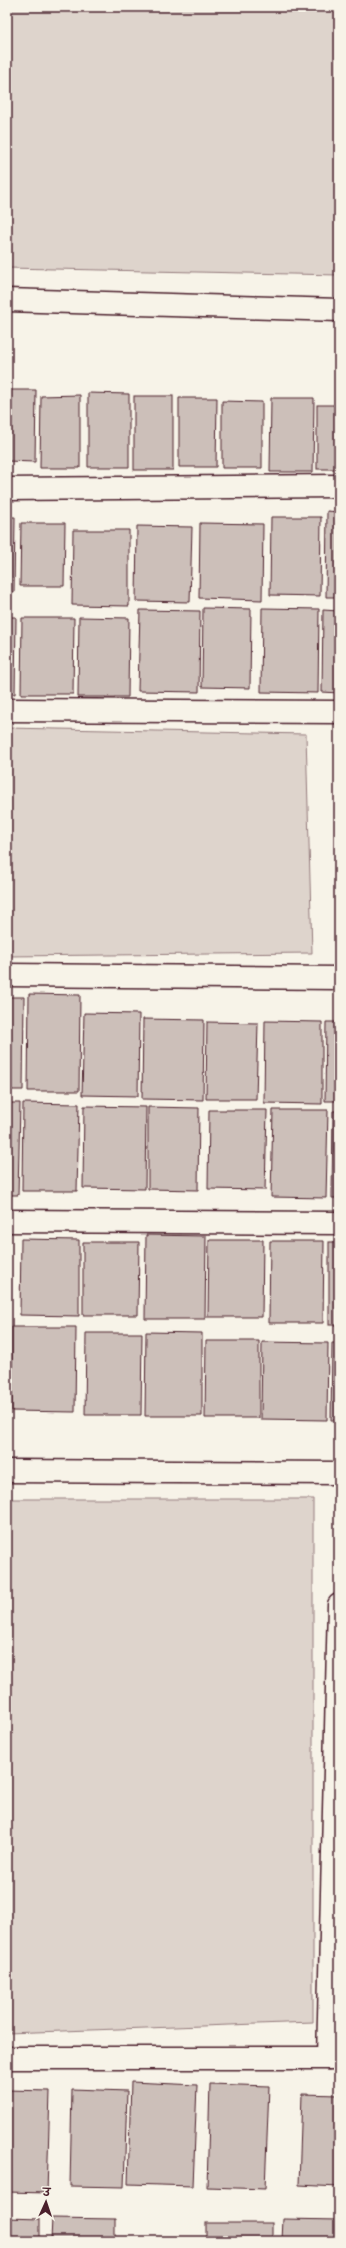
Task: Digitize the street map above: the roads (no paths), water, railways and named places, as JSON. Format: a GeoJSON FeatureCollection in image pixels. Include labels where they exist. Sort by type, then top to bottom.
{"type":"FeatureCollection","features":[{"type":"Feature","properties":{"kind":"street"},"geometry":{"type":"LineString","coordinates":[[7,300],[339,310]]}},
{"type":"Feature","properties":{"kind":"street"},"geometry":{"type":"LineString","coordinates":[[7,489],[339,486]]}},
{"type":"Feature","properties":{"kind":"street"},"geometry":{"type":"LineString","coordinates":[[7,710],[339,712]]}},
{"type":"Feature","properties":{"kind":"street"},"geometry":{"type":"LineString","coordinates":[[7,975],[339,978]]}},
{"type":"Feature","properties":{"kind":"street"},"geometry":{"type":"LineString","coordinates":[[7,1221],[339,1223]]}},
{"type":"Feature","properties":{"kind":"street"},"geometry":{"type":"LineString","coordinates":[[7,1471],[339,1473]]}},
{"type":"Feature","properties":{"kind":"street"},"geometry":{"type":"LineString","coordinates":[[7,2058],[333,2058],[339,1605]]}}]}
